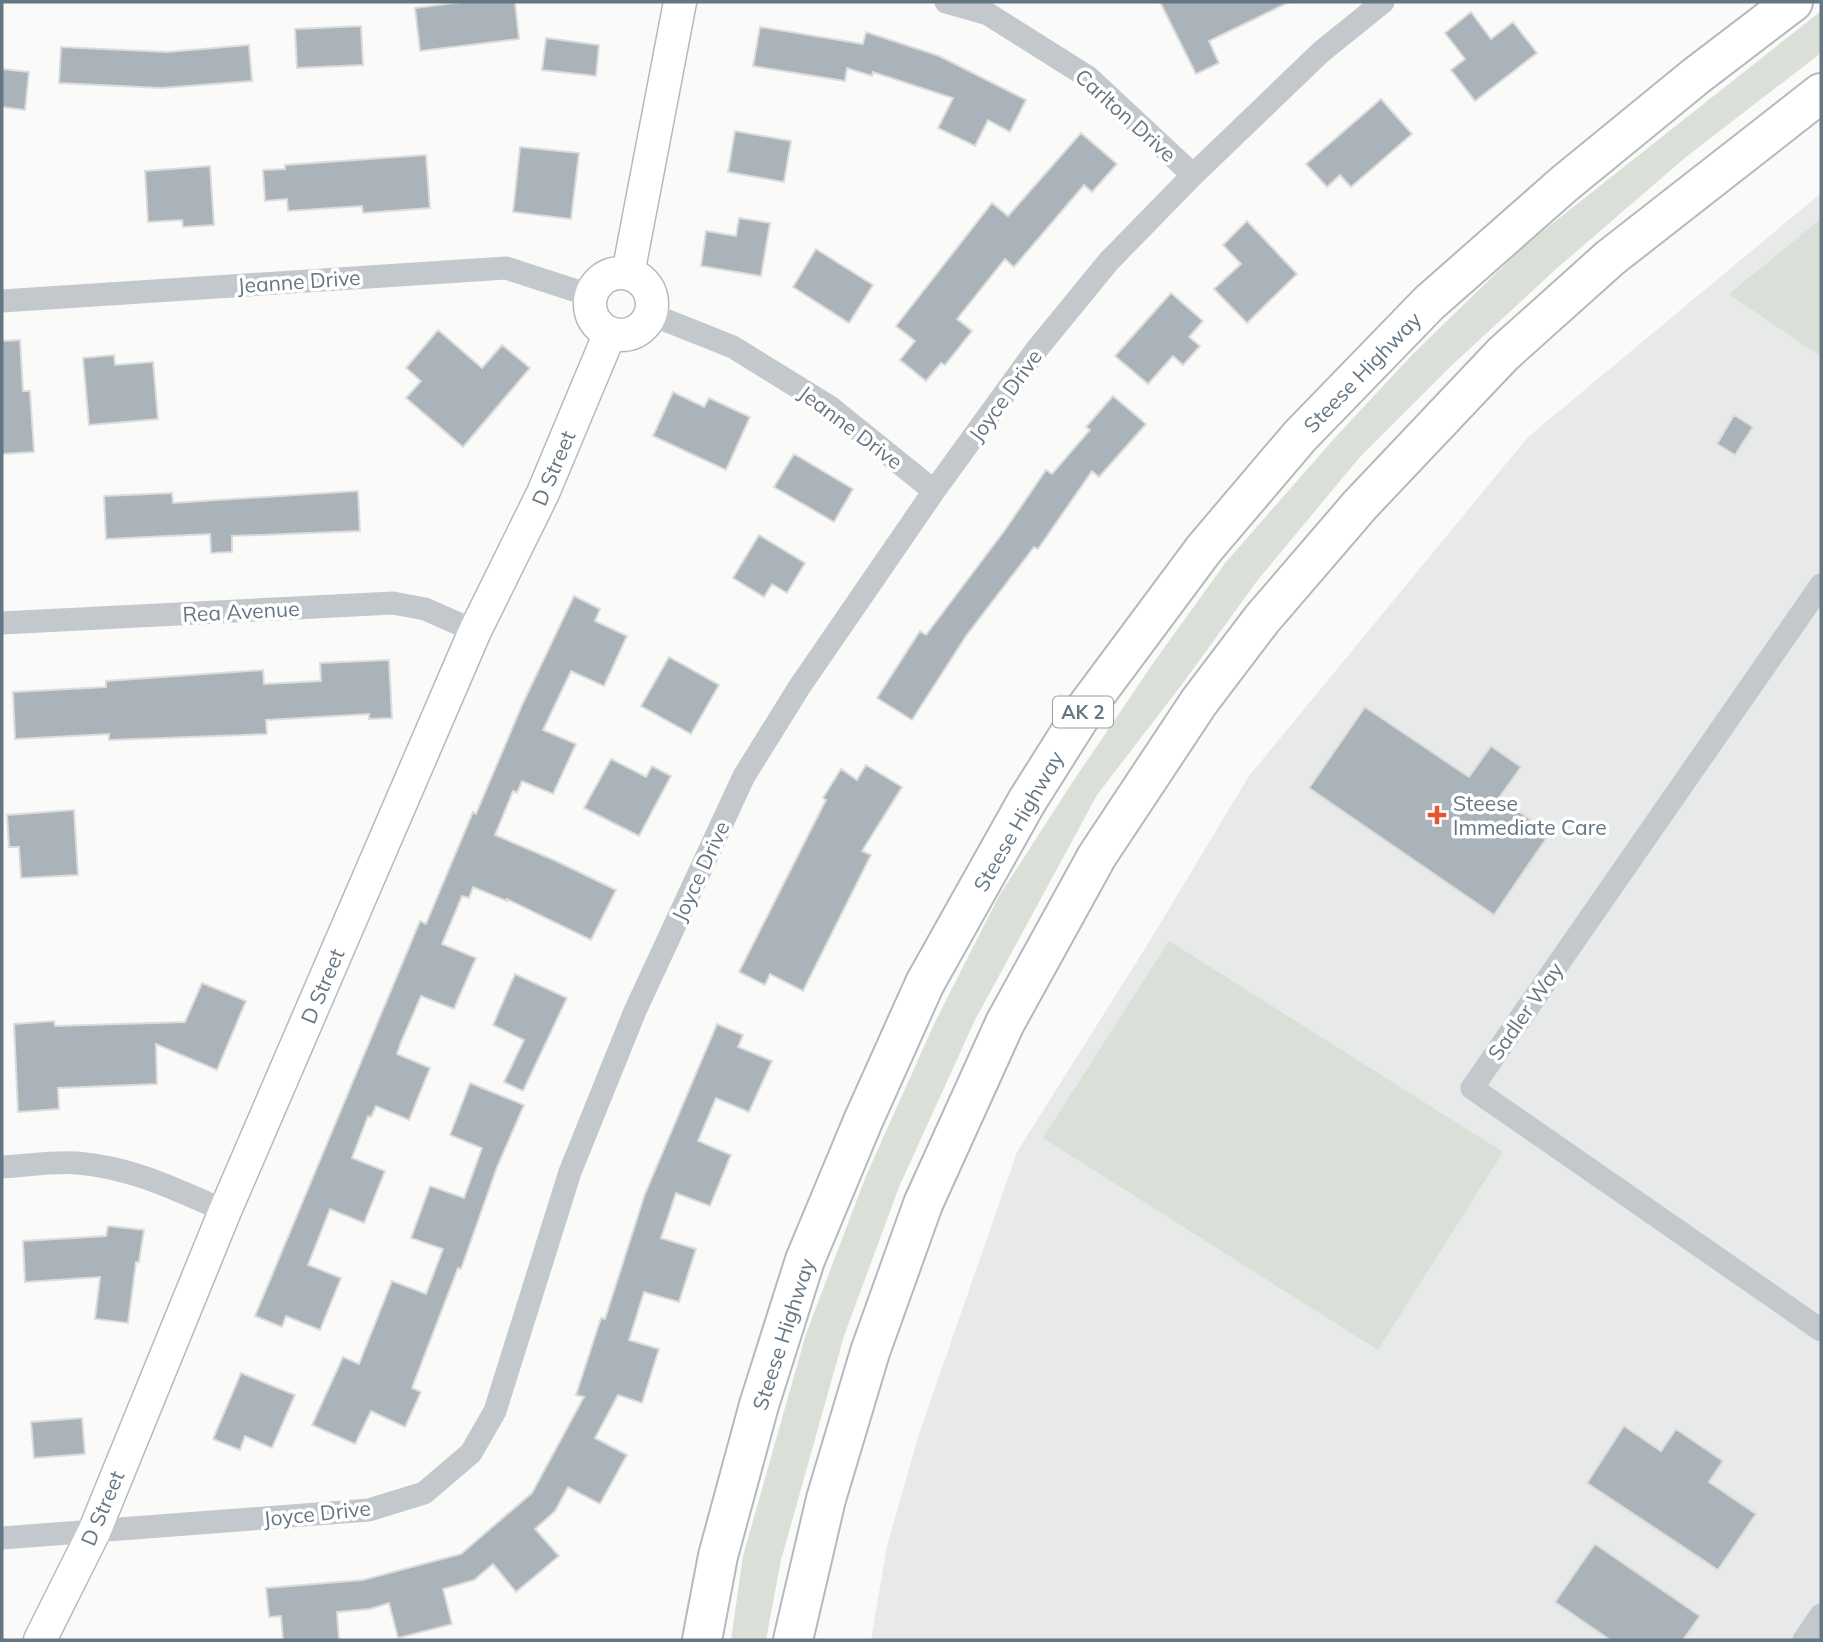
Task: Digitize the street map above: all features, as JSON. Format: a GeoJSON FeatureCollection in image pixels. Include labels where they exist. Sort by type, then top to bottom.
{"type":"FeatureCollection","features":[{"type":"Feature","properties":{"kind":"highway","name":"Steese Highway"},"geometry":{"type":"LineString","coordinates":[[702,1640],[718,1556],[759,1405],[806,1260],[863,1121],[925,983],[1027,802],[1085,709],[1204,549],[1300,436],[1429,303],[1574,176],[1696,76],[1793,2]]}},
{"type":"Feature","properties":{"kind":"highway"},"geometry":{"type":"LineString","coordinates":[[793,1640],[826,1499],[870,1352],[923,1204],[1011,1012],[1097,856],[1191,713],[1262,619],[1360,505],[1503,354],[1610,258],[1821,93]]}},
{"type":"Feature","properties":{"kind":"street"},"geometry":{"type":"LineString","coordinates":[[628,274],[680,2]]}},
{"type":"Feature","properties":{"kind":"street","name":"Carlton Drive"},"geometry":{"type":"LineString","coordinates":[[946,2],[988,14],[1088,76],[1193,175]]}},
{"type":"Feature","properties":{"kind":"street","name":"Joyce Drive"},"geometry":{"type":"LineString","coordinates":[[2,1538],[369,1510],[424,1493],[471,1453],[495,1411],[575,1159],[635,1011],[744,776],[800,686],[934,491],[1037,349],[1109,261],[1193,175],[1321,52],[1383,2]]}},
{"type":"Feature","properties":{"kind":"street","name":"Jeanne Drive"},"geometry":{"type":"LineString","coordinates":[[2,301],[506,268],[592,296]]}},
{"type":"Feature","properties":{"kind":"street"},"geometry":{"type":"LineString","coordinates":[[628,274],[646,286],[650,295],[650,314],[646,323],[629,334],[610,333],[595,321],[591,312],[592,296],[599,282],[608,276],[628,274]]}},
{"type":"Feature","properties":{"kind":"street","name":"Jeanne Drive"},"geometry":{"type":"LineString","coordinates":[[650,314],[733,347],[830,407],[934,491]]}},
{"type":"Feature","properties":{"kind":"street","name":"D Street"},"geometry":{"type":"LineString","coordinates":[[40,1640],[94,1532],[225,1211],[475,631],[543,493],[610,333]]}},
{"type":"Feature","properties":{"kind":"street","name":"Sadler Way"},"geometry":{"type":"LineString","coordinates":[[1821,585],[1472,1088],[1821,1329]]}},
{"type":"Feature","properties":{"kind":"street","name":"Rea Avenue"},"geometry":{"type":"LineString","coordinates":[[2,623],[393,603],[425,609],[475,631]]}},
{"type":"Feature","properties":{"kind":"street"},"geometry":{"type":"LineString","coordinates":[[2,1167],[75,1163],[125,1170],[225,1211]]}},
{"type":"Feature","properties":{"kind":"street"},"geometry":{"type":"LineString","coordinates":[[1804,1640],[1821,1615]]}},
{"type":"Feature","properties":{"kind":"shaded area"},"geometry":{"type":"Polygon","coordinates":[[[1821,11],[1821,53],[1686,157],[1556,269],[1450,367],[1359,458],[1257,581],[1097,795],[975,1020],[899,1187],[844,1336],[781,1560],[766,1640],[731,1640],[743,1556],[806,1334],[866,1176],[935,1022],[999,896],[1074,780],[1226,562],[1412,355],[1524,246],[1821,11]]]}},
{"type":"Feature","properties":{"kind":"shaded area"},"geometry":{"type":"Polygon","coordinates":[[[1821,193],[1821,1640],[871,1640],[887,1546],[919,1434],[1017,1152],[1249,776],[1528,437],[1821,193]]]}},
{"type":"Feature","properties":{"kind":"shaded area"},"geometry":{"type":"Polygon","coordinates":[[[1821,219],[1821,357],[1729,294],[1821,219]]]}},
{"type":"Feature","properties":{"kind":"shaded area"},"geometry":{"type":"Polygon","coordinates":[[[1169,941],[1503,1152],[1378,1350],[1043,1138],[1169,941]]]}},
{"type":"Feature","properties":{"kind":"building"},"geometry":{"type":"Polygon","coordinates":[[[462,2],[515,2],[519,39],[420,51],[415,8],[462,2]]]}},
{"type":"Feature","properties":{"kind":"building"},"geometry":{"type":"Polygon","coordinates":[[[1160,2],[1289,2],[1209,41],[1219,63],[1196,74],[1160,2]]]}},
{"type":"Feature","properties":{"kind":"building"},"geometry":{"type":"Polygon","coordinates":[[[1471,12],[1491,39],[1513,22],[1537,53],[1475,101],[1451,70],[1465,59],[1445,33],[1471,12]]]}},
{"type":"Feature","properties":{"kind":"building"},"geometry":{"type":"Polygon","coordinates":[[[361,26],[363,65],[297,68],[295,29],[361,26]]]}},
{"type":"Feature","properties":{"kind":"building"},"geometry":{"type":"Polygon","coordinates":[[[760,27],[863,44],[866,32],[939,56],[1026,100],[1010,132],[988,120],[975,146],[938,128],[953,98],[873,72],[872,76],[847,68],[845,81],[753,66],[760,27]]]}},
{"type":"Feature","properties":{"kind":"building"},"geometry":{"type":"Polygon","coordinates":[[[546,38],[599,45],[596,76],[542,70],[546,38]]]}},
{"type":"Feature","properties":{"kind":"building"},"geometry":{"type":"Polygon","coordinates":[[[249,45],[252,81],[161,88],[59,83],[61,47],[167,52],[249,45]]]}},
{"type":"Feature","properties":{"kind":"building"},"geometry":{"type":"Polygon","coordinates":[[[2,69],[29,72],[25,110],[2,107],[2,69]]]}},
{"type":"Feature","properties":{"kind":"building"},"geometry":{"type":"Polygon","coordinates":[[[1381,99],[1412,134],[1351,187],[1340,175],[1327,187],[1306,164],[1381,99]]]}},
{"type":"Feature","properties":{"kind":"building"},"geometry":{"type":"Polygon","coordinates":[[[735,131],[791,141],[784,182],[728,172],[735,131]]]}},
{"type":"Feature","properties":{"kind":"building"},"geometry":{"type":"Polygon","coordinates":[[[1081,133],[1117,164],[1092,192],[1084,185],[1014,267],[1005,259],[957,319],[972,331],[945,365],[941,363],[926,381],[900,360],[915,341],[896,326],[992,203],[1008,216],[1081,133]]]}},
{"type":"Feature","properties":{"kind":"building"},"geometry":{"type":"Polygon","coordinates":[[[520,147],[579,153],[571,219],[513,212],[520,147]]]}},
{"type":"Feature","properties":{"kind":"building"},"geometry":{"type":"Polygon","coordinates":[[[426,155],[430,208],[363,213],[362,206],[288,211],[287,199],[265,201],[263,170],[285,169],[285,165],[426,155]]]}},
{"type":"Feature","properties":{"kind":"building"},"geometry":{"type":"Polygon","coordinates":[[[210,166],[214,225],[183,227],[182,220],[148,222],[145,171],[210,166]]]}},
{"type":"Feature","properties":{"kind":"building"},"geometry":{"type":"Polygon","coordinates":[[[739,218],[770,223],[761,276],[701,266],[706,231],[736,236],[739,218]]]}},
{"type":"Feature","properties":{"kind":"building"},"geometry":{"type":"Polygon","coordinates":[[[1247,221],[1297,274],[1247,323],[1214,289],[1241,264],[1223,245],[1247,221]]]}},
{"type":"Feature","properties":{"kind":"building"},"geometry":{"type":"Polygon","coordinates":[[[816,249],[873,285],[849,323],[793,287],[816,249]]]}},
{"type":"Feature","properties":{"kind":"building"},"geometry":{"type":"Polygon","coordinates":[[[1171,293],[1203,321],[1189,337],[1200,346],[1183,365],[1173,356],[1148,384],[1115,356],[1171,293]]]}},
{"type":"Feature","properties":{"kind":"building"},"geometry":{"type":"Polygon","coordinates":[[[438,330],[482,368],[502,345],[530,368],[463,447],[406,398],[421,381],[406,368],[438,330]]]}},
{"type":"Feature","properties":{"kind":"building"},"geometry":{"type":"Polygon","coordinates":[[[20,340],[23,391],[30,391],[34,452],[2,454],[2,341],[20,340]]]}},
{"type":"Feature","properties":{"kind":"building"},"geometry":{"type":"Polygon","coordinates":[[[114,355],[115,365],[153,362],[158,419],[89,425],[83,358],[114,355]]]}},
{"type":"Feature","properties":{"kind":"building"},"geometry":{"type":"Polygon","coordinates":[[[673,392],[704,407],[709,398],[750,417],[726,470],[653,436],[673,392]]]}},
{"type":"Feature","properties":{"kind":"building"},"geometry":{"type":"Polygon","coordinates":[[[1113,396],[1146,424],[1099,477],[1092,471],[1038,549],[1034,547],[966,636],[912,720],[877,698],[920,631],[926,635],[1005,530],[1046,470],[1052,474],[1090,430],[1086,427],[1113,396]]]}},
{"type":"Feature","properties":{"kind":"building"},"geometry":{"type":"Polygon","coordinates":[[[1734,415],[1753,427],[1735,455],[1717,444],[1734,415]]]}},
{"type":"Feature","properties":{"kind":"building"},"geometry":{"type":"Polygon","coordinates":[[[794,454],[853,489],[834,522],[774,487],[794,454]]]}},
{"type":"Feature","properties":{"kind":"building"},"geometry":{"type":"Polygon","coordinates":[[[358,491],[360,531],[232,536],[232,552],[211,553],[210,534],[106,539],[104,496],[172,493],[173,503],[358,491]]]}},
{"type":"Feature","properties":{"kind":"building"},"geometry":{"type":"Polygon","coordinates":[[[759,535],[805,563],[787,593],[772,584],[764,597],[733,578],[759,535]]]}},
{"type":"Feature","properties":{"kind":"building"},"geometry":{"type":"Polygon","coordinates":[[[574,596],[600,609],[595,621],[627,636],[604,686],[571,671],[543,730],[576,744],[553,794],[522,781],[517,793],[513,791],[495,835],[616,890],[591,940],[507,899],[473,887],[469,898],[462,896],[442,944],[476,958],[454,1009],[421,996],[401,1042],[397,1054],[430,1068],[409,1120],[376,1106],[371,1117],[368,1116],[352,1158],[385,1171],[364,1223],[330,1209],[308,1265],[341,1278],[320,1330],[286,1316],[282,1327],[255,1316],[420,921],[426,924],[473,812],[476,814],[523,703],[574,596]]]}},
{"type":"Feature","properties":{"kind":"building"},"geometry":{"type":"Polygon","coordinates":[[[669,657],[719,685],[691,734],[641,706],[669,657]]]}},
{"type":"Feature","properties":{"kind":"building"},"geometry":{"type":"Polygon","coordinates":[[[389,660],[392,718],[369,719],[369,714],[266,720],[267,734],[109,740],[109,734],[15,739],[13,692],[106,687],[106,681],[263,670],[264,684],[321,681],[320,663],[389,660]]]}},
{"type":"Feature","properties":{"kind":"building","name":"Steese Immediate Care"},"geometry":{"type":"Polygon","coordinates":[[[1365,707],[1469,777],[1491,746],[1521,767],[1499,798],[1550,833],[1494,915],[1309,788],[1365,707]]]}},
{"type":"Feature","properties":{"kind":"building"},"geometry":{"type":"Polygon","coordinates":[[[611,759],[646,777],[652,766],[671,776],[639,836],[584,808],[611,759]]]}},
{"type":"Feature","properties":{"kind":"building"},"geometry":{"type":"Polygon","coordinates":[[[866,765],[902,787],[862,851],[871,855],[803,991],[770,974],[765,985],[739,972],[826,800],[823,798],[841,769],[857,780],[866,765]]]}},
{"type":"Feature","properties":{"kind":"building"},"geometry":{"type":"Polygon","coordinates":[[[74,810],[78,875],[21,878],[19,847],[9,847],[7,815],[74,810]]]}},
{"type":"Feature","properties":{"kind":"building"},"geometry":{"type":"Polygon","coordinates":[[[515,974],[567,998],[523,1091],[504,1082],[524,1040],[493,1025],[515,974]]]}},
{"type":"Feature","properties":{"kind":"building"},"geometry":{"type":"Polygon","coordinates":[[[202,983],[246,1001],[217,1070],[156,1044],[157,1084],[58,1088],[59,1109],[18,1112],[14,1024],[54,1021],[55,1026],[185,1022],[202,983]]]}},
{"type":"Feature","properties":{"kind":"building"},"geometry":{"type":"Polygon","coordinates":[[[717,1024],[743,1035],[738,1047],[772,1061],[749,1112],[716,1098],[698,1141],[731,1155],[710,1206],[676,1193],[661,1238],[696,1249],[679,1302],[644,1292],[629,1340],[659,1349],[642,1403],[618,1395],[595,1438],[627,1455],[600,1504],[568,1487],[555,1511],[535,1529],[559,1556],[516,1592],[493,1564],[474,1580],[443,1589],[452,1624],[398,1638],[389,1603],[370,1609],[337,1612],[339,1640],[283,1640],[281,1616],[269,1617],[266,1588],[363,1580],[461,1554],[532,1493],[584,1397],[576,1395],[601,1318],[605,1319],[645,1194],[717,1024]]]}},
{"type":"Feature","properties":{"kind":"building"},"geometry":{"type":"Polygon","coordinates":[[[470,1083],[524,1105],[497,1167],[461,1269],[458,1268],[412,1388],[421,1392],[405,1427],[371,1411],[355,1444],[312,1425],[343,1357],[359,1364],[392,1281],[426,1294],[443,1249],[411,1238],[430,1186],[464,1198],[482,1148],[450,1135],[470,1083]]]}},
{"type":"Feature","properties":{"kind":"building"},"geometry":{"type":"Polygon","coordinates":[[[108,1226],[144,1230],[139,1262],[136,1262],[128,1323],[95,1319],[100,1277],[25,1282],[23,1241],[106,1236],[108,1226]]]}},
{"type":"Feature","properties":{"kind":"building"},"geometry":{"type":"Polygon","coordinates":[[[241,1373],[295,1395],[272,1448],[245,1436],[240,1450],[213,1439],[241,1373]]]}},
{"type":"Feature","properties":{"kind":"building"},"geometry":{"type":"Polygon","coordinates":[[[82,1418],[85,1454],[34,1458],[31,1422],[82,1418]]]}},
{"type":"Feature","properties":{"kind":"building"},"geometry":{"type":"Polygon","coordinates":[[[1624,1426],[1661,1451],[1676,1429],[1723,1461],[1709,1482],[1756,1514],[1718,1570],[1587,1483],[1624,1426]]]}},
{"type":"Feature","properties":{"kind":"building"},"geometry":{"type":"Polygon","coordinates":[[[1595,1544],[1700,1616],[1683,1640],[1610,1640],[1555,1602],[1595,1544]]]}},
{"type":"Feature","properties":{"kind":"place","name":"Steese Immediate Care"},"geometry":{"type":"Point","coordinates":[1437,815]}}]}
